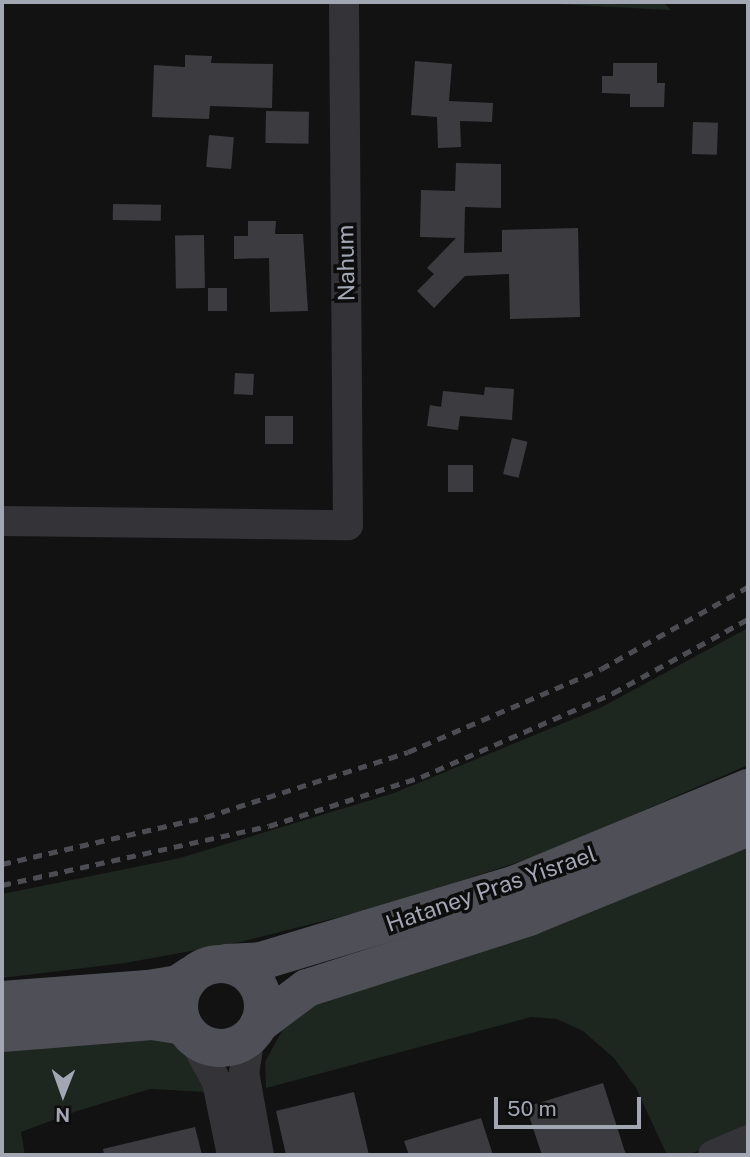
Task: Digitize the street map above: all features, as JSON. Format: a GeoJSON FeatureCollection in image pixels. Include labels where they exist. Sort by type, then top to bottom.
{"type":"FeatureCollection","features":[{"type":"Feature","properties":{"kind":"main road","name":"Hataney Pras Yisrael"},"geometry":{"type":"LineString","coordinates":[[226,963],[261,961],[516,884],[748,788]]}},
{"type":"Feature","properties":{"kind":"main road","name":"Hataney Pras Yisrael"},"geometry":{"type":"LineString","coordinates":[[255,1030],[307,988],[529,917],[748,827]]}},
{"type":"Feature","properties":{"kind":"main road"},"geometry":{"type":"LineString","coordinates":[[2,1000],[148,989],[178,984],[212,964],[226,963],[239,967],[258,985],[263,1011],[255,1030],[228,1048],[215,1048],[188,1032],[152,1021],[2,1033]]}},
{"type":"Feature","properties":{"kind":"main road"},"geometry":{"type":"LineString","coordinates":[[188,1032],[178,1000],[190,976]]}},
{"type":"Feature","properties":{"kind":"street","name":"Nahum"},"geometry":{"type":"LineString","coordinates":[[2,521],[348,525],[344,2]]}},
{"type":"Feature","properties":{"kind":"street"},"geometry":{"type":"LineString","coordinates":[[255,1030],[244,1072],[259,1155]]}},
{"type":"Feature","properties":{"kind":"street"},"geometry":{"type":"LineString","coordinates":[[188,1032],[217,1082],[232,1155]]}},
{"type":"Feature","properties":{"kind":"street"},"geometry":{"type":"LineString","coordinates":[[713,1155],[748,1140]]}},
{"type":"Feature","properties":{"kind":"shaded area"},"geometry":{"type":"Polygon","coordinates":[[[517,2],[663,2],[671,10],[517,2]]]}},
{"type":"Feature","properties":{"kind":"shaded area"},"geometry":{"type":"Polygon","coordinates":[[[748,628],[748,765],[543,854],[383,906],[240,942],[125,963],[2,978],[2,894],[180,858],[394,793],[600,708],[748,628]]]}},
{"type":"Feature","properties":{"kind":"shaded area"},"geometry":{"type":"Polygon","coordinates":[[[748,840],[748,1128],[688,1155],[667,1155],[636,1088],[614,1058],[583,1031],[557,1019],[531,1017],[266,1088],[265,1062],[293,1011],[748,840]]]}},
{"type":"Feature","properties":{"kind":"shaded area"},"geometry":{"type":"Polygon","coordinates":[[[167,1039],[188,1053],[207,1092],[150,1089],[77,1111],[21,1132],[25,1155],[2,1155],[2,1044],[167,1039]]]}},
{"type":"Feature","properties":{"kind":"building"},"geometry":{"type":"Polygon","coordinates":[[[185,55],[212,56],[211,63],[273,64],[272,108],[210,106],[209,119],[152,117],[154,65],[185,67],[185,55]]]}},
{"type":"Feature","properties":{"kind":"building"},"geometry":{"type":"Polygon","coordinates":[[[415,61],[452,64],[449,101],[493,103],[492,122],[460,121],[461,147],[438,148],[437,117],[411,115],[415,61]]]}},
{"type":"Feature","properties":{"kind":"building"},"geometry":{"type":"Polygon","coordinates":[[[613,63],[657,63],[657,83],[665,83],[664,107],[630,107],[630,94],[602,93],[602,76],[613,76],[613,63]]]}},
{"type":"Feature","properties":{"kind":"building"},"geometry":{"type":"Polygon","coordinates":[[[266,111],[309,112],[308,144],[265,143],[266,111]]]}},
{"type":"Feature","properties":{"kind":"building"},"geometry":{"type":"Polygon","coordinates":[[[693,122],[718,123],[717,155],[692,154],[693,122]]]}},
{"type":"Feature","properties":{"kind":"building"},"geometry":{"type":"Polygon","coordinates":[[[209,135],[234,137],[231,169],[206,167],[209,135]]]}},
{"type":"Feature","properties":{"kind":"building"},"geometry":{"type":"Polygon","coordinates":[[[456,163],[501,164],[501,208],[465,207],[464,253],[502,252],[502,230],[578,228],[580,317],[510,319],[509,274],[465,276],[434,308],[417,291],[434,274],[427,268],[456,238],[420,237],[421,190],[455,191],[456,163]]]}},
{"type":"Feature","properties":{"kind":"building"},"geometry":{"type":"Polygon","coordinates":[[[113,204],[161,205],[161,221],[113,220],[113,204]]]}},
{"type":"Feature","properties":{"kind":"building"},"geometry":{"type":"Polygon","coordinates":[[[248,221],[276,221],[275,234],[303,234],[308,311],[270,312],[269,258],[234,259],[234,236],[248,236],[248,221]]]}},
{"type":"Feature","properties":{"kind":"building"},"geometry":{"type":"Polygon","coordinates":[[[204,235],[205,288],[176,288],[175,236],[204,235]]]}},
{"type":"Feature","properties":{"kind":"building"},"geometry":{"type":"Polygon","coordinates":[[[208,288],[227,288],[227,311],[208,311],[208,288]]]}},
{"type":"Feature","properties":{"kind":"building"},"geometry":{"type":"Polygon","coordinates":[[[235,373],[254,374],[253,395],[234,394],[235,373]]]}},
{"type":"Feature","properties":{"kind":"building"},"geometry":{"type":"Polygon","coordinates":[[[485,387],[514,389],[512,420],[460,416],[458,430],[427,426],[430,405],[441,407],[443,391],[484,395],[485,387]]]}},
{"type":"Feature","properties":{"kind":"building"},"geometry":{"type":"Polygon","coordinates":[[[265,416],[293,416],[293,444],[265,444],[265,416]]]}},
{"type":"Feature","properties":{"kind":"building"},"geometry":{"type":"Polygon","coordinates":[[[512,438],[528,442],[519,478],[503,474],[512,438]]]}},
{"type":"Feature","properties":{"kind":"building"},"geometry":{"type":"Polygon","coordinates":[[[448,465],[473,465],[473,492],[448,492],[448,465]]]}},
{"type":"Feature","properties":{"kind":"building"},"geometry":{"type":"Polygon","coordinates":[[[603,1083],[626,1155],[542,1155],[526,1107],[603,1083]]]}},
{"type":"Feature","properties":{"kind":"building"},"geometry":{"type":"Polygon","coordinates":[[[354,1092],[369,1155],[286,1155],[276,1111],[354,1092]]]}},
{"type":"Feature","properties":{"kind":"building"},"geometry":{"type":"Polygon","coordinates":[[[481,1118],[493,1155],[409,1155],[404,1141],[481,1118]]]}},
{"type":"Feature","properties":{"kind":"building"},"geometry":{"type":"Polygon","coordinates":[[[195,1127],[202,1155],[104,1155],[103,1149],[195,1127]]]}},
{"type":"Feature","properties":{"kind":"railway"},"geometry":{"type":"LineString","coordinates":[[2,864],[206,817],[408,752],[601,669],[748,587]]}},
{"type":"Feature","properties":{"kind":"railway"},"geometry":{"type":"LineString","coordinates":[[2,885],[269,826],[421,777],[613,693],[748,619]]}}]}
